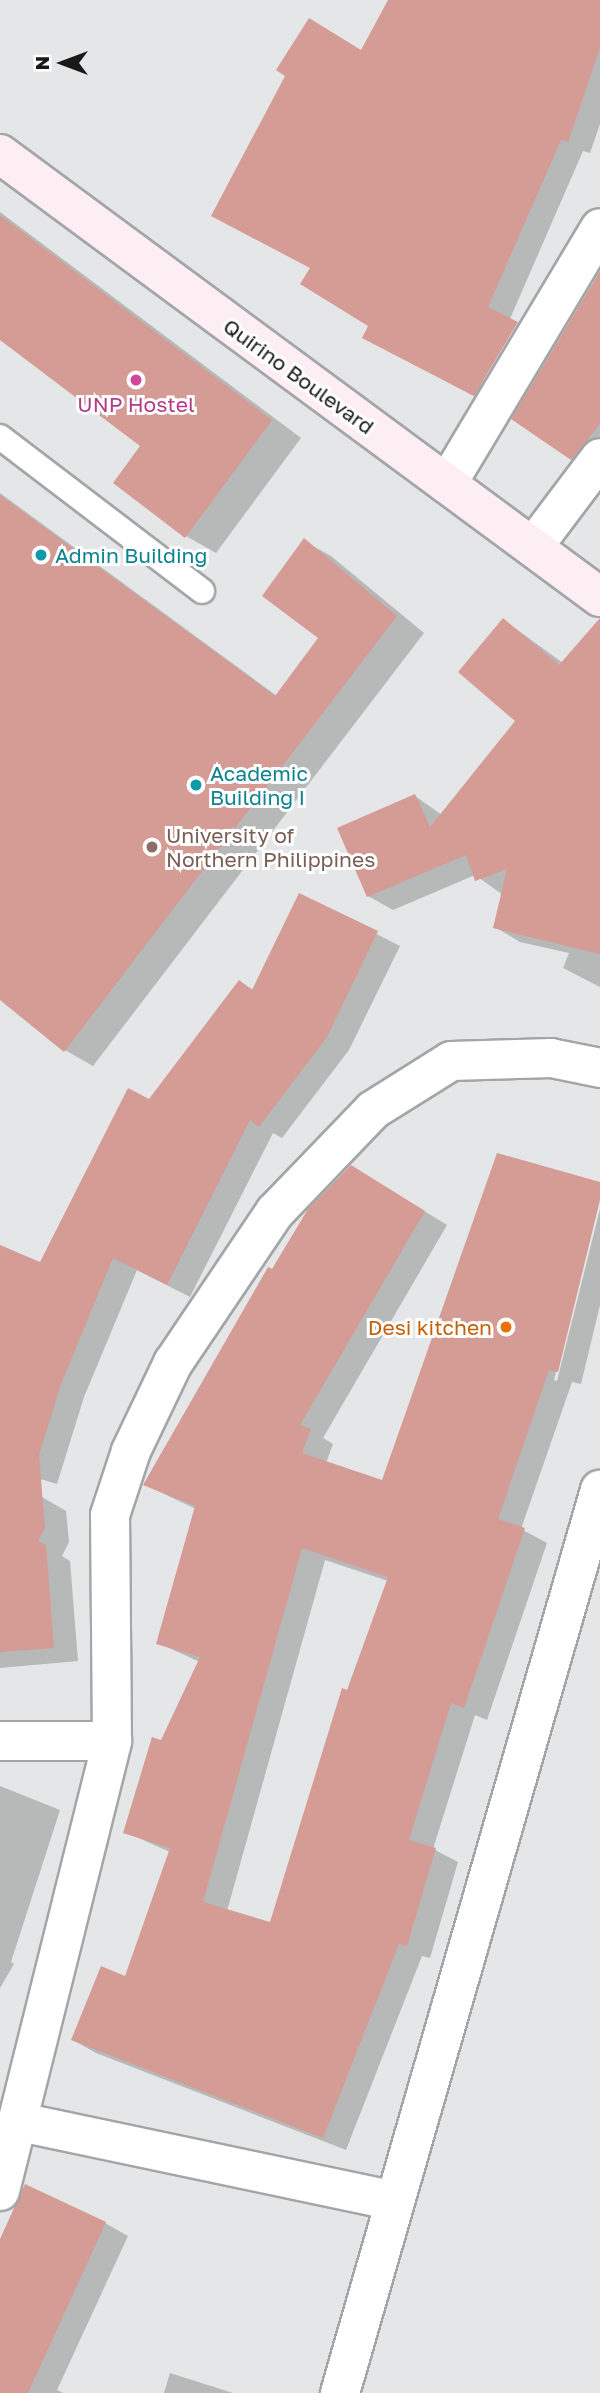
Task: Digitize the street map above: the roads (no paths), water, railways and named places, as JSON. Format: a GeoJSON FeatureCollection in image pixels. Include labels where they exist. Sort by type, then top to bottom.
{"type":"FeatureCollection","features":[{"type":"Feature","properties":{"kind":"main road","name":"Quirino Boulevard"},"geometry":{"type":"LineString","coordinates":[[0,153],[600,597]]}},
{"type":"Feature","properties":{"kind":"street"},"geometry":{"type":"LineString","coordinates":[[447,484],[600,228]]}},
{"type":"Feature","properties":{"kind":"street"},"geometry":{"type":"LineString","coordinates":[[533,547],[600,458]]}},
{"type":"Feature","properties":{"kind":"street"},"geometry":{"type":"LineString","coordinates":[[0,2191],[20,2122],[112,1741],[110,1515],[131,1451],[173,1363],[275,1212],[373,1110],[451,1061],[551,1058],[600,1068]]}},
{"type":"Feature","properties":{"kind":"street"},"geometry":{"type":"LineString","coordinates":[[340,2393],[600,1490]]}},
{"type":"Feature","properties":{"kind":"street"},"geometry":{"type":"LineString","coordinates":[[0,1741],[112,1741]]}},
{"type":"Feature","properties":{"kind":"street"},"geometry":{"type":"LineString","coordinates":[[20,2122],[394,2202]]}},
{"type":"Feature","properties":{"kind":"lane"},"geometry":{"type":"LineString","coordinates":[[0,437],[202,591]]}},
{"type":"Feature","properties":{"kind":"place","name":"UNP Hostel"},"geometry":{"type":"Point","coordinates":[136,380]}},
{"type":"Feature","properties":{"kind":"place","name":"Admin Building"},"geometry":{"type":"Point","coordinates":[41,555]}},
{"type":"Feature","properties":{"kind":"place","name":"Academic Building I"},"geometry":{"type":"Point","coordinates":[196,785]}},
{"type":"Feature","properties":{"kind":"place","name":"University of Northern Philippines"},"geometry":{"type":"Point","coordinates":[152,847]}},
{"type":"Feature","properties":{"kind":"place","name":"Desi kitchen"},"geometry":{"type":"Point","coordinates":[506,1327]}}]}
